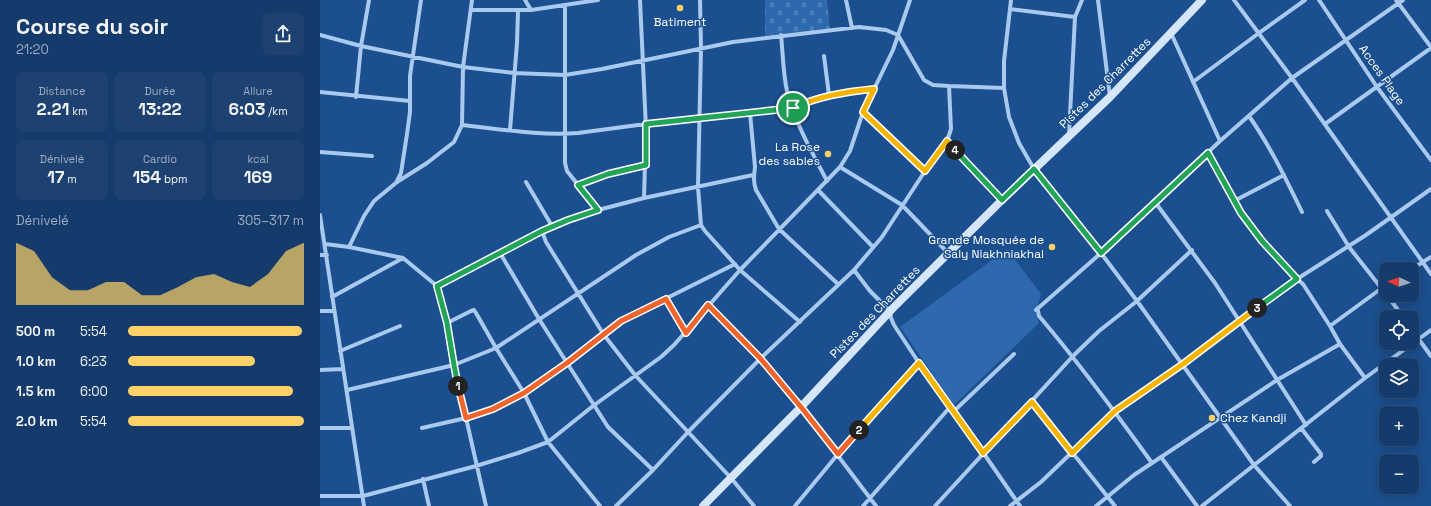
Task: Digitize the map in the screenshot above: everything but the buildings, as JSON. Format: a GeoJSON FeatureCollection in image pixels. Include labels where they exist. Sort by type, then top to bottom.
{"type":"FeatureCollection","features":[{"type":"Feature","properties":{"kind":"main road","name":"Pistes des Charrettes"},"geometry":{"type":"LineString","coordinates":[[703,506],[801,407],[890,312],[1002,200],[1110,96],[1171,33],[1198,1]]}},
{"type":"Feature","properties":{"kind":"street"},"geometry":{"type":"LineString","coordinates":[[356,97],[361,46],[369,0]]}},
{"type":"Feature","properties":{"kind":"street"},"geometry":{"type":"LineString","coordinates":[[397,182],[401,173],[408,127],[410,76],[421,0]]}},
{"type":"Feature","properties":{"kind":"street"},"geometry":{"type":"LineString","coordinates":[[349,247],[364,216],[374,201],[397,182],[427,163],[454,142],[462,125],[463,67],[472,0]]}},
{"type":"Feature","properties":{"kind":"street"},"geometry":{"type":"LineString","coordinates":[[526,0],[531,10]]}},
{"type":"Feature","properties":{"kind":"street"},"geometry":{"type":"LineString","coordinates":[[471,10],[531,10],[598,0]]}},
{"type":"Feature","properties":{"kind":"street"},"geometry":{"type":"LineString","coordinates":[[640,0],[646,124],[644,198]]}},
{"type":"Feature","properties":{"kind":"street"},"geometry":{"type":"LineString","coordinates":[[700,0],[701,48],[698,117],[698,187],[702,225],[705,232],[740,270],[800,322]]}},
{"type":"Feature","properties":{"kind":"street"},"geometry":{"type":"LineString","coordinates":[[846,0],[852,28]]}},
{"type":"Feature","properties":{"kind":"street"},"geometry":{"type":"LineString","coordinates":[[320,496],[363,496],[476,466],[548,442],[593,406],[661,357],[686,333],[708,305],[740,270],[840,167],[850,151],[863,112],[890,56],[910,0]]}},
{"type":"Feature","properties":{"kind":"street"},"geometry":{"type":"LineString","coordinates":[[1011,0],[1004,61],[1004,88],[1009,117],[1013,131],[1019,143],[1034,169],[1137,301],[1254,464],[1290,506]]}},
{"type":"Feature","properties":{"kind":"street"},"geometry":{"type":"LineString","coordinates":[[1069,137],[1074,17],[1082,0]]}},
{"type":"Feature","properties":{"kind":"street"},"geometry":{"type":"LineString","coordinates":[[1098,0],[1110,96]]}},
{"type":"Feature","properties":{"kind":"street"},"geometry":{"type":"LineString","coordinates":[[1234,0],[1392,217],[1431,274]]}},
{"type":"Feature","properties":{"kind":"street"},"geometry":{"type":"LineString","coordinates":[[1193,82],[1305,0]]}},
{"type":"Feature","properties":{"kind":"street","name":"Acces Plage"},"geometry":{"type":"LineString","coordinates":[[1319,0],[1377,87],[1431,160]]}},
{"type":"Feature","properties":{"kind":"street"},"geometry":{"type":"LineString","coordinates":[[1152,463],[1115,411],[1073,356],[1039,316],[1038,310],[1036,310],[1101,253],[1220,142],[1292,78],[1346,41],[1397,2],[1403,0]]}},
{"type":"Feature","properties":{"kind":"street"},"geometry":{"type":"LineString","coordinates":[[1325,124],[1431,48],[1397,2]]}},
{"type":"Feature","properties":{"kind":"street"},"geometry":{"type":"LineString","coordinates":[[565,6],[565,167],[598,210]]}},
{"type":"Feature","properties":{"kind":"street"},"geometry":{"type":"LineString","coordinates":[[1010,9],[1074,17]]}},
{"type":"Feature","properties":{"kind":"street"},"geometry":{"type":"LineString","coordinates":[[510,130],[518,11]]}},
{"type":"Feature","properties":{"kind":"street"},"geometry":{"type":"LineString","coordinates":[[320,35],[361,46],[463,67],[514,73],[565,75],[602,69],[733,42],[781,35],[852,28],[873,28],[886,30],[898,35],[924,80],[933,84],[950,86],[1004,88]]}},
{"type":"Feature","properties":{"kind":"street"},"geometry":{"type":"LineString","coordinates":[[1171,33],[1220,142]]}},
{"type":"Feature","properties":{"kind":"street"},"geometry":{"type":"LineString","coordinates":[[781,35],[788,91],[798,124],[827,181]]}},
{"type":"Feature","properties":{"kind":"street"},"geometry":{"type":"LineString","coordinates":[[824,56],[830,95]]}},
{"type":"Feature","properties":{"kind":"street"},"geometry":{"type":"LineString","coordinates":[[616,506],[653,470],[688,431],[760,358],[854,270],[874,247],[947,141],[951,129],[950,86]]}},
{"type":"Feature","properties":{"kind":"street"},"geometry":{"type":"LineString","coordinates":[[462,125],[564,134],[698,117],[793,108],[809,101],[830,95],[874,89]]}},
{"type":"Feature","properties":{"kind":"street"},"geometry":{"type":"LineString","coordinates":[[320,92],[356,97],[410,101]]}},
{"type":"Feature","properties":{"kind":"street"},"geometry":{"type":"LineString","coordinates":[[863,112],[925,171]]}},
{"type":"Feature","properties":{"kind":"street"},"geometry":{"type":"LineString","coordinates":[[750,113],[755,167],[753,175],[756,190],[779,229],[838,284]]}},
{"type":"Feature","properties":{"kind":"street"},"geometry":{"type":"LineString","coordinates":[[1249,116],[1264,138],[1302,212]]}},
{"type":"Feature","properties":{"kind":"street"},"geometry":{"type":"LineString","coordinates":[[947,141],[1002,200]]}},
{"type":"Feature","properties":{"kind":"street"},"geometry":{"type":"LineString","coordinates":[[320,152],[372,156]]}},
{"type":"Feature","properties":{"kind":"street"},"geometry":{"type":"LineString","coordinates":[[1208,153],[1241,213],[1262,241],[1303,284],[1340,344],[1365,378]]}},
{"type":"Feature","properties":{"kind":"street"},"geometry":{"type":"LineString","coordinates":[[578,185],[608,174],[646,165]]}},
{"type":"Feature","properties":{"kind":"street"},"geometry":{"type":"LineString","coordinates":[[840,167],[902,205],[949,253]]}},
{"type":"Feature","properties":{"kind":"street"},"geometry":{"type":"LineString","coordinates":[[437,286],[542,231],[568,220],[598,210],[644,198],[753,175]]}},
{"type":"Feature","properties":{"kind":"street"},"geometry":{"type":"LineString","coordinates":[[1234,201],[1284,175]]}},
{"type":"Feature","properties":{"kind":"street"},"geometry":{"type":"LineString","coordinates":[[526,182],[552,226]]}},
{"type":"Feature","properties":{"kind":"street"},"geometry":{"type":"LineString","coordinates":[[1010,506],[1041,482],[1115,411],[1183,364],[1240,320],[1297,279],[1349,247],[1431,189]]}},
{"type":"Feature","properties":{"kind":"street"},"geometry":{"type":"LineString","coordinates":[[818,190],[874,247]]}},
{"type":"Feature","properties":{"kind":"street"},"geometry":{"type":"LineString","coordinates":[[1155,202],[1192,250],[1240,320],[1306,425]]}},
{"type":"Feature","properties":{"kind":"street"},"geometry":{"type":"LineString","coordinates":[[1327,211],[1349,247],[1364,268],[1379,285]]}},
{"type":"Feature","properties":{"kind":"street"},"geometry":{"type":"LineString","coordinates":[[320,215],[364,506]]}},
{"type":"Feature","properties":{"kind":"street"},"geometry":{"type":"LineString","coordinates":[[346,390],[454,365],[496,348],[650,246],[702,225]]}},
{"type":"Feature","properties":{"kind":"street"},"geometry":{"type":"LineString","coordinates":[[542,231],[546,242],[579,292],[604,334],[635,375],[731,478],[754,506]]}},
{"type":"Feature","properties":{"kind":"street"},"geometry":{"type":"LineString","coordinates":[[325,244],[349,247],[404,258],[437,286],[447,323],[454,365],[486,506]]}},
{"type":"Feature","properties":{"kind":"street"},"geometry":{"type":"LineString","coordinates":[[935,506],[1073,356],[1100,331],[1137,301],[1192,250]]}},
{"type":"Feature","properties":{"kind":"street"},"geometry":{"type":"LineString","coordinates":[[500,253],[593,406],[608,427],[653,470]]}},
{"type":"Feature","properties":{"kind":"street"},"geometry":{"type":"LineString","coordinates":[[320,255],[327,255]]}},
{"type":"Feature","properties":{"kind":"street"},"geometry":{"type":"LineString","coordinates":[[1419,265],[1431,257]]}},
{"type":"Feature","properties":{"kind":"street"},"geometry":{"type":"LineString","coordinates":[[332,297],[404,258]]}},
{"type":"Feature","properties":{"kind":"street"},"geometry":{"type":"LineString","coordinates":[[422,428],[466,418],[493,409],[524,393],[567,363],[621,321],[735,264]]}},
{"type":"Feature","properties":{"kind":"street"},"geometry":{"type":"LineString","coordinates":[[854,270],[870,291],[890,312],[894,325],[919,363],[951,406],[1020,506]]}},
{"type":"Feature","properties":{"kind":"street"},"geometry":{"type":"LineString","coordinates":[[1330,326],[1379,290]]}},
{"type":"Feature","properties":{"kind":"street"},"geometry":{"type":"LineString","coordinates":[[666,299],[686,333]]}},
{"type":"Feature","properties":{"kind":"street"},"geometry":{"type":"LineString","coordinates":[[708,305],[760,358],[801,407],[876,506]]}},
{"type":"Feature","properties":{"kind":"street"},"geometry":{"type":"LineString","coordinates":[[447,323],[474,310],[524,393],[548,442],[600,506]]}},
{"type":"Feature","properties":{"kind":"street"},"geometry":{"type":"LineString","coordinates":[[320,311],[334,311]]}},
{"type":"Feature","properties":{"kind":"street"},"geometry":{"type":"LineString","coordinates":[[340,351],[400,326]]}},
{"type":"Feature","properties":{"kind":"street"},"geometry":{"type":"LineString","coordinates":[[1419,338],[1431,330]]}},
{"type":"Feature","properties":{"kind":"street"},"geometry":{"type":"LineString","coordinates":[[1419,340],[1431,356]]}},
{"type":"Feature","properties":{"kind":"street"},"geometry":{"type":"LineString","coordinates":[[1096,506],[1134,475],[1277,380],[1340,344]]}},
{"type":"Feature","properties":{"kind":"street"},"geometry":{"type":"LineString","coordinates":[[1202,506],[1254,464],[1403,350]]}},
{"type":"Feature","properties":{"kind":"street"},"geometry":{"type":"LineString","coordinates":[[954,411],[1014,354]]}},
{"type":"Feature","properties":{"kind":"street"},"geometry":{"type":"LineString","coordinates":[[795,506],[838,454],[919,363]]}},
{"type":"Feature","properties":{"kind":"street"},"geometry":{"type":"LineString","coordinates":[[320,370],[343,369]]}},
{"type":"Feature","properties":{"kind":"street"},"geometry":{"type":"LineString","coordinates":[[1032,402],[1115,506]]}},
{"type":"Feature","properties":{"kind":"street"},"geometry":{"type":"LineString","coordinates":[[863,506],[951,406]]}},
{"type":"Feature","properties":{"kind":"street"},"geometry":{"type":"LineString","coordinates":[[320,428],[352,428]]}},
{"type":"Feature","properties":{"kind":"street"},"geometry":{"type":"LineString","coordinates":[[1301,428],[1321,454],[1321,456],[1314,462]]}},
{"type":"Feature","properties":{"kind":"street"},"geometry":{"type":"LineString","coordinates":[[1161,458],[1197,506]]}},
{"type":"Feature","properties":{"kind":"street"},"geometry":{"type":"LineString","coordinates":[[423,479],[429,506]]}},
{"type":"Feature","properties":{"kind":"green space"},"geometry":{"type":"Polygon","coordinates":[[[765,0],[827,0],[830,30],[765,36],[765,0]]]}},
{"type":"Feature","properties":{"kind":"green space"},"geometry":{"type":"Polygon","coordinates":[[[1007,249],[1041,294],[1036,312],[1039,323],[954,405],[900,327],[1007,249]]]}},
{"type":"Feature","properties":{"kind":"place","name":"Batiment"},"geometry":{"type":"Point","coordinates":[680,8]}},
{"type":"Feature","properties":{"kind":"place","name":"La Rose des sables"},"geometry":{"type":"Point","coordinates":[828,154]}},
{"type":"Feature","properties":{"kind":"place","name":"Grande Mosquée de Saly Niakhniakhal"},"geometry":{"type":"Point","coordinates":[1052,247]}},
{"type":"Feature","properties":{"kind":"place","name":"Chez Kandji"},"geometry":{"type":"Point","coordinates":[1212,418]}},
{"type":"Feature","properties":{"kind":"route"},"geometry":{"type":"LineString","coordinates":[[874,89],[863,112],[925,171],[947,141],[1002,200],[1034,169],[1101,253],[1208,153],[1241,213],[1262,241],[1297,279],[1240,320],[1183,364],[1115,411],[1072,453],[1032,402],[983,453],[919,363],[838,454],[760,358],[708,305],[686,333],[666,299],[621,321],[567,363],[524,393],[493,409],[466,418],[454,365],[447,323],[437,286],[542,231],[598,210],[578,185],[608,174],[646,165],[646,124],[698,117],[793,108],[821,97],[852,91],[874,89]]}}]}
